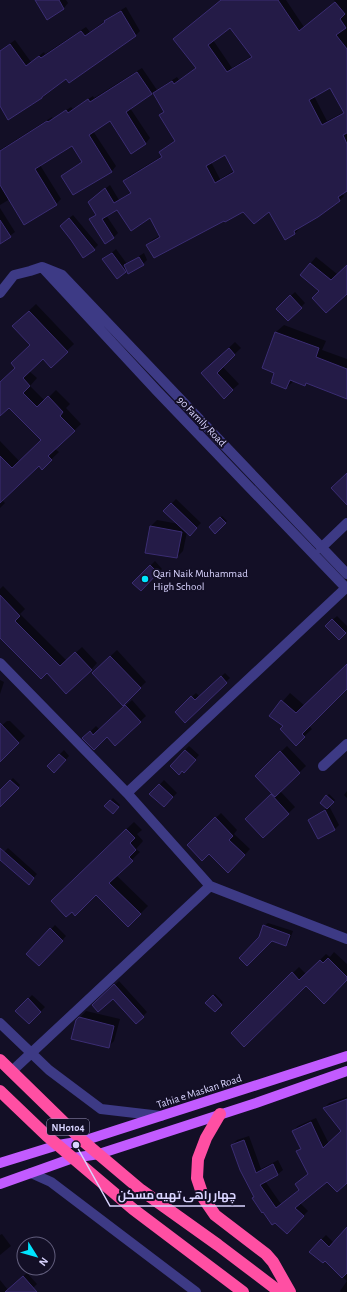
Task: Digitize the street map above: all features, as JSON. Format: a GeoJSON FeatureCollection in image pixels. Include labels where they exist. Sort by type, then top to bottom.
{"type":"FeatureCollection","features":[{"type":"Feature","properties":{"kind":"highway","name":"NH0104"},"geometry":{"type":"LineString","coordinates":[[0,1060],[83,1141],[141,1190],[218,1245],[280,1292]]}},
{"type":"Feature","properties":{"kind":"highway","name":"NH0104"},"geometry":{"type":"LineString","coordinates":[[0,1091],[23,1114],[133,1209],[243,1292]]}},
{"type":"Feature","properties":{"kind":"highway"},"geometry":{"type":"LineString","coordinates":[[220,1114],[206,1138],[198,1159],[198,1178],[204,1199],[215,1215],[266,1254],[274,1262],[290,1292]]}},
{"type":"Feature","properties":{"kind":"main road","name":"Tahia e Maskan Road"},"geometry":{"type":"LineString","coordinates":[[0,1163],[58,1145],[83,1141],[347,1056]]}},
{"type":"Feature","properties":{"kind":"main road"},"geometry":{"type":"LineString","coordinates":[[0,1184],[73,1158],[99,1154],[220,1114],[256,1104],[347,1071]]}},
{"type":"Feature","properties":{"kind":"street"},"geometry":{"type":"LineString","coordinates":[[0,293],[14,275],[42,267]]}},
{"type":"Feature","properties":{"kind":"street","name":"90 Family Road"},"geometry":{"type":"LineString","coordinates":[[42,267],[62,275],[347,574]]}},
{"type":"Feature","properties":{"kind":"street","name":"90 Family Road"},"geometry":{"type":"LineString","coordinates":[[42,267],[153,386],[347,588]]}},
{"type":"Feature","properties":{"kind":"street"},"geometry":{"type":"LineString","coordinates":[[322,548],[347,523]]}},
{"type":"Feature","properties":{"kind":"street"},"geometry":{"type":"LineString","coordinates":[[127,793],[347,588]]}},
{"type":"Feature","properties":{"kind":"street"},"geometry":{"type":"LineString","coordinates":[[0,663],[127,793],[210,886],[347,939]]}},
{"type":"Feature","properties":{"kind":"street"},"geometry":{"type":"LineString","coordinates":[[323,766],[347,744]]}},
{"type":"Feature","properties":{"kind":"street"},"geometry":{"type":"LineString","coordinates":[[12,1071],[210,886]]}},
{"type":"Feature","properties":{"kind":"street"},"geometry":{"type":"LineString","coordinates":[[0,1023],[49,1070],[101,1109],[161,1116]]}},
{"type":"Feature","properties":{"kind":"street"},"geometry":{"type":"LineString","coordinates":[[31,1173],[51,1182],[196,1292]]}},
{"type":"Feature","properties":{"kind":"building"},"geometry":{"type":"Polygon","coordinates":[[[35,0],[59,0],[64,9],[47,20],[35,0]]]}},
{"type":"Feature","properties":{"kind":"building"},"geometry":{"type":"Polygon","coordinates":[[[221,0],[278,0],[299,31],[335,2],[345,14],[340,19],[346,28],[336,35],[347,49],[347,133],[343,135],[347,144],[347,191],[338,197],[340,201],[318,217],[294,231],[295,234],[285,240],[269,212],[254,224],[243,212],[154,258],[146,245],[160,237],[150,218],[131,231],[117,210],[102,219],[114,238],[105,244],[89,219],[96,215],[88,202],[105,188],[114,203],[131,193],[123,181],[162,157],[159,152],[175,141],[159,115],[164,112],[153,93],[172,81],[174,84],[196,68],[173,39],[221,0]],[[230,28],[208,45],[227,72],[252,57],[230,28]],[[330,88],[309,100],[322,125],[344,113],[330,88]],[[225,155],[206,166],[215,183],[234,172],[225,155]]]}},
{"type":"Feature","properties":{"kind":"building"},"geometry":{"type":"Polygon","coordinates":[[[121,11],[136,36],[69,83],[66,79],[42,98],[8,120],[0,106],[0,51],[10,44],[26,66],[39,56],[41,58],[81,31],[85,36],[105,22],[104,21],[121,11]]]}},
{"type":"Feature","properties":{"kind":"building"},"geometry":{"type":"Polygon","coordinates":[[[137,72],[152,94],[126,112],[146,144],[131,154],[110,121],[89,135],[112,172],[73,195],[61,176],[82,162],[72,146],[35,169],[57,205],[24,225],[0,185],[0,151],[66,110],[68,113],[88,99],[90,102],[137,72]]]}},
{"type":"Feature","properties":{"kind":"building"},"geometry":{"type":"Polygon","coordinates":[[[69,218],[95,250],[83,258],[60,226],[69,218]]]}},
{"type":"Feature","properties":{"kind":"building"},"geometry":{"type":"Polygon","coordinates":[[[0,220],[11,237],[0,244],[0,220]]]}},
{"type":"Feature","properties":{"kind":"building"},"geometry":{"type":"Polygon","coordinates":[[[112,253],[126,272],[117,279],[102,259],[112,253]]]}},
{"type":"Feature","properties":{"kind":"building"},"geometry":{"type":"Polygon","coordinates":[[[139,257],[144,265],[128,274],[124,265],[139,257]]]}},
{"type":"Feature","properties":{"kind":"building"},"geometry":{"type":"Polygon","coordinates":[[[310,263],[331,280],[347,265],[347,294],[326,313],[312,298],[319,291],[300,275],[310,263]]]}},
{"type":"Feature","properties":{"kind":"building"},"geometry":{"type":"Polygon","coordinates":[[[290,295],[302,308],[288,321],[276,309],[290,295]]]}},
{"type":"Feature","properties":{"kind":"building"},"geometry":{"type":"Polygon","coordinates":[[[29,311],[68,352],[51,368],[43,359],[23,378],[30,386],[23,393],[37,407],[48,396],[63,412],[60,416],[75,431],[48,456],[52,460],[42,470],[39,466],[0,503],[0,456],[12,468],[41,440],[9,408],[0,416],[0,382],[15,368],[11,363],[30,345],[12,326],[29,311]]]}},
{"type":"Feature","properties":{"kind":"building"},"geometry":{"type":"Polygon","coordinates":[[[275,332],[319,348],[316,357],[347,369],[347,399],[306,383],[305,386],[290,380],[286,389],[271,383],[274,373],[262,368],[275,332]]]}},
{"type":"Feature","properties":{"kind":"building"},"geometry":{"type":"Polygon","coordinates":[[[229,348],[235,355],[217,373],[233,390],[224,399],[201,373],[229,348]]]}},
{"type":"Feature","properties":{"kind":"building"},"geometry":{"type":"Polygon","coordinates":[[[347,473],[347,505],[331,488],[347,473]]]}},
{"type":"Feature","properties":{"kind":"building"},"geometry":{"type":"Polygon","coordinates":[[[171,503],[197,528],[190,536],[163,511],[171,503]]]}},
{"type":"Feature","properties":{"kind":"building"},"geometry":{"type":"Polygon","coordinates":[[[220,517],[226,523],[215,534],[209,527],[220,517]]]}},
{"type":"Feature","properties":{"kind":"building"},"geometry":{"type":"Polygon","coordinates":[[[150,526],[182,532],[177,558],[145,553],[150,526]]]}},
{"type":"Feature","properties":{"kind":"building"},"geometry":{"type":"Polygon","coordinates":[[[150,565],[158,573],[141,591],[132,583],[150,565]]]}},
{"type":"Feature","properties":{"kind":"building"},"geometry":{"type":"Polygon","coordinates":[[[0,595],[20,616],[15,621],[60,666],[75,652],[92,670],[66,694],[47,673],[41,679],[0,638],[0,595]]]}},
{"type":"Feature","properties":{"kind":"building"},"geometry":{"type":"Polygon","coordinates":[[[332,619],[346,633],[339,640],[325,626],[332,619]]]}},
{"type":"Feature","properties":{"kind":"building"},"geometry":{"type":"Polygon","coordinates":[[[110,656],[141,688],[123,706],[92,673],[110,656]]]}},
{"type":"Feature","properties":{"kind":"building"},"geometry":{"type":"Polygon","coordinates":[[[347,664],[347,689],[302,734],[305,737],[296,746],[280,729],[283,726],[269,716],[281,700],[296,713],[347,664]]]}},
{"type":"Feature","properties":{"kind":"building"},"geometry":{"type":"Polygon","coordinates":[[[221,676],[227,683],[185,723],[175,712],[191,696],[195,700],[221,676]]]}},
{"type":"Feature","properties":{"kind":"building"},"geometry":{"type":"Polygon","coordinates":[[[125,705],[141,722],[115,746],[107,737],[94,750],[82,738],[90,731],[93,735],[125,705]]]}},
{"type":"Feature","properties":{"kind":"building"},"geometry":{"type":"Polygon","coordinates":[[[0,723],[19,743],[0,762],[0,723]]]}},
{"type":"Feature","properties":{"kind":"building"},"geometry":{"type":"Polygon","coordinates":[[[185,750],[196,760],[184,773],[182,771],[179,775],[170,766],[185,750]]]}},
{"type":"Feature","properties":{"kind":"building"},"geometry":{"type":"Polygon","coordinates":[[[280,751],[300,773],[275,797],[255,776],[280,751]]]}},
{"type":"Feature","properties":{"kind":"building"},"geometry":{"type":"Polygon","coordinates":[[[59,754],[66,760],[54,773],[47,766],[59,754]]]}},
{"type":"Feature","properties":{"kind":"building"},"geometry":{"type":"Polygon","coordinates":[[[10,780],[19,788],[0,807],[0,790],[10,780]]]}},
{"type":"Feature","properties":{"kind":"building"},"geometry":{"type":"Polygon","coordinates":[[[159,784],[173,797],[164,807],[149,794],[159,784]]]}},
{"type":"Feature","properties":{"kind":"building"},"geometry":{"type":"Polygon","coordinates":[[[271,794],[289,814],[263,838],[245,819],[271,794]]]}},
{"type":"Feature","properties":{"kind":"building"},"geometry":{"type":"Polygon","coordinates":[[[326,795],[334,802],[327,809],[320,803],[326,795]]]}},
{"type":"Feature","properties":{"kind":"building"},"geometry":{"type":"Polygon","coordinates":[[[110,800],[119,807],[113,814],[104,806],[110,800]]]}},
{"type":"Feature","properties":{"kind":"building"},"geometry":{"type":"Polygon","coordinates":[[[325,810],[335,830],[318,839],[308,820],[325,810]]]}},
{"type":"Feature","properties":{"kind":"building"},"geometry":{"type":"Polygon","coordinates":[[[215,817],[233,836],[229,840],[245,855],[228,873],[209,854],[202,861],[187,845],[215,817]]]}},
{"type":"Feature","properties":{"kind":"building"},"geometry":{"type":"Polygon","coordinates":[[[126,829],[135,838],[130,843],[136,850],[129,857],[133,861],[109,883],[141,914],[128,927],[96,895],[75,916],[72,912],[66,917],[51,901],[126,829]]]}},
{"type":"Feature","properties":{"kind":"building"},"geometry":{"type":"Polygon","coordinates":[[[0,848],[34,878],[29,885],[0,860],[0,848]]]}},
{"type":"Feature","properties":{"kind":"building"},"geometry":{"type":"Polygon","coordinates":[[[263,925],[290,935],[286,946],[272,941],[247,966],[239,958],[259,937],[263,925]]]}},
{"type":"Feature","properties":{"kind":"building"},"geometry":{"type":"Polygon","coordinates":[[[50,928],[63,941],[39,966],[26,954],[50,928]]]}},
{"type":"Feature","properties":{"kind":"building"},"geometry":{"type":"Polygon","coordinates":[[[328,958],[347,977],[347,980],[324,1004],[306,986],[244,1047],[231,1033],[292,972],[299,980],[320,960],[323,963],[328,958]]]}},
{"type":"Feature","properties":{"kind":"building"},"geometry":{"type":"Polygon","coordinates":[[[114,984],[144,1017],[136,1024],[113,999],[98,1012],[92,1005],[114,984]]]}},
{"type":"Feature","properties":{"kind":"building"},"geometry":{"type":"Polygon","coordinates":[[[213,995],[222,1005],[215,1012],[205,1003],[213,995]]]}},
{"type":"Feature","properties":{"kind":"building"},"geometry":{"type":"Polygon","coordinates":[[[28,998],[41,1012],[29,1024],[15,1011],[28,998]]]}},
{"type":"Feature","properties":{"kind":"building"},"geometry":{"type":"Polygon","coordinates":[[[79,1017],[114,1026],[109,1048],[71,1039],[76,1020],[79,1017]]]}},
{"type":"Feature","properties":{"kind":"building"},"geometry":{"type":"Polygon","coordinates":[[[347,1099],[347,1183],[337,1192],[327,1182],[295,1208],[304,1216],[287,1234],[275,1223],[272,1225],[252,1198],[254,1197],[240,1170],[231,1145],[244,1140],[256,1173],[273,1164],[278,1175],[260,1185],[276,1208],[299,1190],[295,1184],[308,1174],[296,1151],[301,1149],[292,1131],[311,1122],[323,1148],[341,1131],[323,1108],[347,1099]]]}},
{"type":"Feature","properties":{"kind":"building"},"geometry":{"type":"Polygon","coordinates":[[[347,1227],[347,1273],[342,1278],[325,1261],[323,1263],[309,1252],[321,1239],[329,1247],[347,1227]]]}},
{"type":"Feature","properties":{"kind":"building"},"geometry":{"type":"Polygon","coordinates":[[[23,1276],[37,1292],[5,1292],[23,1276]]]}},
{"type":"Feature","properties":{"kind":"place","name":"Qari Naik Muhammad High School"},"geometry":{"type":"Point","coordinates":[145,579]}},
{"type":"Feature","properties":{"kind":"place","name":"چهار راهی تهیه مسکن"},"geometry":{"type":"Point","coordinates":[76,1145]}}]}
